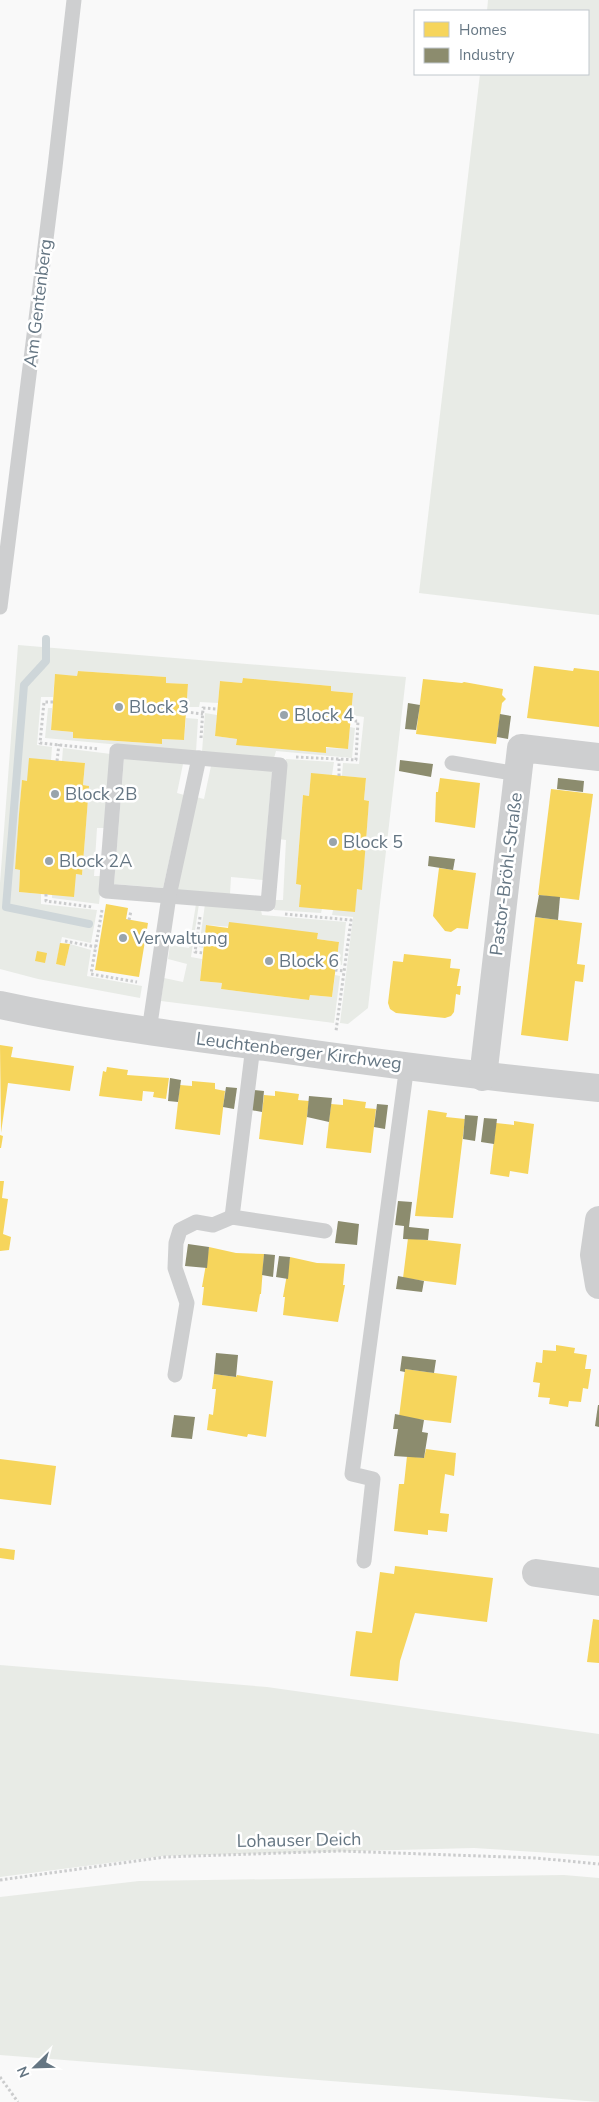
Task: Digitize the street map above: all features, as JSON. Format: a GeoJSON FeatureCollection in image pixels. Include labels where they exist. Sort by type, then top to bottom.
{"type":"FeatureCollection","features":[{"type":"Feature","properties":{"kind":"street","name":"Pastor-Bröhl-Straße"},"geometry":{"type":"LineString","coordinates":[[482,1077],[521,748],[599,757]]}},
{"type":"Feature","properties":{"kind":"street","name":"Leuchtenberger Kirchweg"},"geometry":{"type":"LineString","coordinates":[[0,1004],[50,1016],[253,1046],[407,1065],[482,1077],[599,1088]]}},
{"type":"Feature","properties":{"kind":"street"},"geometry":{"type":"LineString","coordinates":[[599,1220],[594,1255],[599,1285]]}},
{"type":"Feature","properties":{"kind":"street"},"geometry":{"type":"LineString","coordinates":[[536,1573],[599,1582]]}},
{"type":"Feature","properties":{"kind":"lane","name":"Am Gentenberg"},"geometry":{"type":"LineString","coordinates":[[0,607],[56,167],[74,0]]}},
{"type":"Feature","properties":{"kind":"lane"},"geometry":{"type":"LineString","coordinates":[[117,751],[280,765],[268,904],[106,891],[117,751]]}},
{"type":"Feature","properties":{"kind":"lane"},"geometry":{"type":"LineString","coordinates":[[149,1031],[169,896],[198,758]]}},
{"type":"Feature","properties":{"kind":"lane"},"geometry":{"type":"LineString","coordinates":[[452,763],[518,774]]}},
{"type":"Feature","properties":{"kind":"lane"},"geometry":{"type":"LineString","coordinates":[[232,1217],[253,1046]]}},
{"type":"Feature","properties":{"kind":"lane"},"geometry":{"type":"LineString","coordinates":[[364,1561],[374,1479],[352,1474],[407,1065]]}},
{"type":"Feature","properties":{"kind":"lane"},"geometry":{"type":"LineString","coordinates":[[175,1375],[187,1303],[175,1268],[176,1243],[180,1230],[196,1222],[213,1225],[232,1217],[324,1231]]}},
{"type":"Feature","properties":{"kind":"path"},"geometry":{"type":"LineString","coordinates":[[53,702],[44,702],[40,743],[117,751]]}},
{"type":"Feature","properties":{"kind":"path"},"geometry":{"type":"LineString","coordinates":[[198,758],[203,708],[218,709]]}},
{"type":"Feature","properties":{"kind":"path"},"geometry":{"type":"LineString","coordinates":[[186,712],[203,714]]}},
{"type":"Feature","properties":{"kind":"path"},"geometry":{"type":"LineString","coordinates":[[280,765],[280,755],[356,760],[358,721],[350,721]]}},
{"type":"Feature","properties":{"kind":"path"},"geometry":{"type":"LineString","coordinates":[[57,761],[59,744]]}},
{"type":"Feature","properties":{"kind":"path"},"geometry":{"type":"LineString","coordinates":[[338,776],[339,759]]}},
{"type":"Feature","properties":{"kind":"path"},"geometry":{"type":"LineString","coordinates":[[46,894],[46,901],[103,908],[91,974],[155,984]]}},
{"type":"Feature","properties":{"kind":"path"},"geometry":{"type":"LineString","coordinates":[[203,899],[195,952],[203,953]]}},
{"type":"Feature","properties":{"kind":"path"},"geometry":{"type":"LineString","coordinates":[[268,904],[268,912],[351,920],[338,1023]]}},
{"type":"Feature","properties":{"kind":"path"},"geometry":{"type":"LineString","coordinates":[[65,941],[96,947]]}},
{"type":"Feature","properties":{"kind":"path"},"geometry":{"type":"LineString","coordinates":[[336,970],[344,971]]}},
{"type":"Feature","properties":{"kind":"path","name":"Lohauser Deich"},"geometry":{"type":"LineString","coordinates":[[0,1880],[165,1857],[340,1851],[536,1858],[599,1864]]}},
{"type":"Feature","properties":{"kind":"path"},"geometry":{"type":"LineString","coordinates":[[0,2077],[18,2102]]}},
{"type":"Feature","properties":{"kind":"shaded area"},"geometry":{"type":"Polygon","coordinates":[[[488,0],[599,0],[599,615],[419,593],[480,75],[589,75],[589,10],[487,10],[488,0]]]}},
{"type":"Feature","properties":{"kind":"shaded area"},"geometry":{"type":"Polygon","coordinates":[[[18,645],[406,677],[368,1008],[348,1024],[340,1023],[353,917],[332,915],[333,910],[357,889],[362,889],[369,801],[364,800],[366,778],[342,776],[343,763],[359,764],[364,717],[351,715],[353,693],[331,691],[331,686],[243,678],[242,683],[220,681],[218,703],[200,702],[199,707],[186,707],[188,684],[166,683],[166,677],[78,671],[77,676],[55,675],[53,697],[41,697],[37,745],[52,747],[51,760],[27,781],[22,781],[15,869],[20,870],[19,892],[41,894],[41,904],[97,910],[91,943],[62,937],[56,964],[65,966],[70,944],[91,950],[87,976],[142,986],[140,998],[38,979],[0,969],[0,883],[18,645]]]}},
{"type":"Feature","properties":{"kind":"shaded area"},"geometry":{"type":"Polygon","coordinates":[[[48,708],[52,708],[51,730],[73,732],[73,738],[161,744],[162,739],[184,740],[186,718],[198,719],[196,752],[45,738],[48,708]]]}},
{"type":"Feature","properties":{"kind":"shaded area"},"geometry":{"type":"Polygon","coordinates":[[[205,713],[217,715],[215,736],[237,739],[236,744],[348,749],[350,727],[355,728],[352,758],[276,751],[274,758],[202,752],[205,713]]]}},
{"type":"Feature","properties":{"kind":"shaded area"},"geometry":{"type":"Polygon","coordinates":[[[63,748],[111,754],[105,828],[97,828],[94,876],[102,876],[99,904],[52,898],[52,895],[76,874],[82,875],[89,786],[83,785],[85,763],[62,761],[63,748]]]}},
{"type":"Feature","properties":{"kind":"shaded area"},"geometry":{"type":"Polygon","coordinates":[[[124,758],[183,764],[177,793],[184,795],[163,888],[114,884],[124,758]]]}},
{"type":"Feature","properties":{"kind":"shaded area"},"geometry":{"type":"Polygon","coordinates":[[[286,759],[334,762],[332,775],[311,774],[309,796],[303,795],[296,884],[301,885],[322,909],[321,913],[274,910],[275,900],[283,900],[286,840],[279,839],[286,759]]]}},
{"type":"Feature","properties":{"kind":"shaded area"},"geometry":{"type":"Polygon","coordinates":[[[211,766],[272,770],[263,880],[231,877],[230,894],[176,890],[196,797],[204,799],[211,766]]]}},
{"type":"Feature","properties":{"kind":"shaded area"},"geometry":{"type":"Polygon","coordinates":[[[196,904],[199,904],[191,957],[202,959],[200,981],[222,983],[221,989],[309,1000],[310,995],[332,997],[335,975],[340,976],[334,1023],[161,1001],[164,978],[183,982],[187,964],[168,959],[170,945],[189,948],[196,904]]]}},
{"type":"Feature","properties":{"kind":"shaded area"},"geometry":{"type":"Polygon","coordinates":[[[205,904],[261,910],[262,915],[346,922],[342,965],[336,964],[339,942],[317,939],[318,934],[207,925],[203,948],[199,947],[205,904]]]}},
{"type":"Feature","properties":{"kind":"shaded area"},"geometry":{"type":"Polygon","coordinates":[[[0,1665],[267,1687],[599,1734],[599,1856],[474,1848],[163,1856],[0,1877],[0,1665]]]}},
{"type":"Feature","properties":{"kind":"shaded area"},"geometry":{"type":"Polygon","coordinates":[[[564,1875],[599,1878],[599,2102],[0,2055],[0,1897],[139,1881],[564,1875]]]}},
{"type":"Feature","properties":{"kind":"building: Homes"},"geometry":{"type":"Polygon","coordinates":[[[534,666],[573,671],[574,668],[599,671],[599,727],[527,718],[534,666]]]}},
{"type":"Feature","properties":{"kind":"building: Homes","name":"Block 3"},"geometry":{"type":"Polygon","coordinates":[[[78,671],[166,677],[166,683],[188,684],[184,740],[162,739],[162,744],[73,738],[73,732],[51,730],[55,674],[77,676],[78,671]]]}},
{"type":"Feature","properties":{"kind":"building: Homes","name":"Block 4"},"geometry":{"type":"Polygon","coordinates":[[[243,678],[331,686],[331,691],[353,693],[348,749],[326,747],[326,753],[236,745],[237,739],[215,736],[220,681],[242,683],[243,678]]]}},
{"type":"Feature","properties":{"kind":"building: Homes"},"geometry":{"type":"Polygon","coordinates":[[[423,679],[464,682],[503,689],[502,695],[506,699],[502,703],[496,744],[416,734],[423,679]]]}},
{"type":"Feature","properties":{"kind":"building: Homes"},"geometry":{"type":"Polygon","coordinates":[[[29,758],[85,763],[83,785],[89,786],[82,875],[76,874],[74,897],[19,892],[20,870],[15,869],[19,814],[22,780],[27,781],[29,758]]]}},
{"type":"Feature","properties":{"kind":"building: Homes","name":"Block 5"},"geometry":{"type":"Polygon","coordinates":[[[311,773],[366,778],[364,800],[369,801],[364,867],[362,890],[357,889],[355,912],[299,907],[301,885],[296,884],[303,795],[309,796],[311,773]]]}},
{"type":"Feature","properties":{"kind":"building: Homes"},"geometry":{"type":"Polygon","coordinates":[[[440,778],[480,783],[475,828],[435,822],[436,792],[438,792],[440,778]]]}},
{"type":"Feature","properties":{"kind":"building: Homes"},"geometry":{"type":"Polygon","coordinates":[[[551,789],[593,794],[579,900],[538,895],[551,789]]]}},
{"type":"Feature","properties":{"kind":"building: Homes"},"geometry":{"type":"Polygon","coordinates":[[[439,868],[476,873],[468,929],[457,928],[451,932],[445,931],[433,916],[439,868]]]}},
{"type":"Feature","properties":{"kind":"building: Homes","name":"Verwaltung"},"geometry":{"type":"Polygon","coordinates":[[[106,904],[128,908],[126,919],[148,923],[139,977],[95,970],[106,904]]]}},
{"type":"Feature","properties":{"kind":"building: Homes"},"geometry":{"type":"Polygon","coordinates":[[[535,917],[582,923],[577,964],[585,965],[583,982],[575,981],[568,1041],[521,1035],[535,917]]]}},
{"type":"Feature","properties":{"kind":"building: Homes","name":"Block 6"},"geometry":{"type":"Polygon","coordinates":[[[229,922],[318,933],[317,939],[339,942],[332,997],[310,995],[309,1000],[221,989],[222,983],[200,981],[206,925],[228,928],[229,922]]]}},
{"type":"Feature","properties":{"kind":"building: Homes"},"geometry":{"type":"Polygon","coordinates":[[[60,943],[70,944],[65,966],[56,964],[60,943]]]}},
{"type":"Feature","properties":{"kind":"building: Homes"},"geometry":{"type":"Polygon","coordinates":[[[37,951],[47,953],[45,963],[35,961],[37,951]]]}},
{"type":"Feature","properties":{"kind":"building: Homes"},"geometry":{"type":"Polygon","coordinates":[[[404,954],[451,959],[450,968],[460,969],[457,986],[461,986],[460,995],[456,994],[454,1012],[451,1016],[445,1018],[396,1013],[390,1009],[388,1003],[393,961],[403,962],[404,954]]]}},
{"type":"Feature","properties":{"kind":"building: Homes"},"geometry":{"type":"Polygon","coordinates":[[[0,1045],[13,1047],[11,1057],[74,1066],[70,1091],[8,1083],[1,1133],[0,1045]]]}},
{"type":"Feature","properties":{"kind":"building: Homes"},"geometry":{"type":"Polygon","coordinates":[[[107,1067],[128,1070],[127,1075],[169,1078],[166,1099],[153,1097],[154,1092],[143,1091],[142,1101],[99,1096],[103,1071],[106,1072],[107,1067]]]}},
{"type":"Feature","properties":{"kind":"building: Homes"},"geometry":{"type":"Polygon","coordinates":[[[192,1081],[215,1083],[215,1089],[225,1091],[220,1135],[175,1129],[180,1085],[192,1086],[192,1081]]]}},
{"type":"Feature","properties":{"kind":"building: Homes"},"geometry":{"type":"Polygon","coordinates":[[[275,1091],[299,1094],[298,1100],[309,1101],[303,1145],[259,1139],[264,1095],[275,1096],[275,1091]]]}},
{"type":"Feature","properties":{"kind":"building: Homes"},"geometry":{"type":"Polygon","coordinates":[[[343,1099],[366,1102],[365,1108],[376,1109],[371,1153],[326,1148],[331,1104],[343,1105],[343,1099]]]}},
{"type":"Feature","properties":{"kind":"building: Homes"},"geometry":{"type":"Polygon","coordinates":[[[428,1110],[447,1113],[446,1117],[465,1119],[453,1218],[415,1216],[428,1110]]]}},
{"type":"Feature","properties":{"kind":"building: Homes"},"geometry":{"type":"Polygon","coordinates":[[[514,1121],[534,1124],[528,1174],[510,1171],[509,1177],[490,1174],[496,1123],[514,1125],[514,1121]]]}},
{"type":"Feature","properties":{"kind":"building: Homes"},"geometry":{"type":"Polygon","coordinates":[[[0,1135],[3,1136],[1,1148],[0,1148],[0,1135]]]}},
{"type":"Feature","properties":{"kind":"building: Homes"},"geometry":{"type":"Polygon","coordinates":[[[0,1181],[4,1181],[2,1198],[8,1199],[3,1234],[11,1237],[9,1250],[0,1251],[0,1181]]]}},
{"type":"Feature","properties":{"kind":"building: Homes"},"geometry":{"type":"Polygon","coordinates":[[[408,1238],[461,1244],[456,1285],[403,1278],[408,1238]]]}},
{"type":"Feature","properties":{"kind":"building: Homes"},"geometry":{"type":"Polygon","coordinates":[[[209,1247],[236,1253],[264,1254],[261,1294],[257,1312],[202,1305],[204,1287],[202,1287],[209,1247]]]}},
{"type":"Feature","properties":{"kind":"building: Homes"},"geometry":{"type":"Polygon","coordinates":[[[290,1257],[317,1263],[345,1264],[343,1285],[345,1285],[338,1322],[283,1315],[285,1297],[283,1297],[290,1257]]]}},
{"type":"Feature","properties":{"kind":"building: Homes"},"geometry":{"type":"Polygon","coordinates":[[[556,1345],[575,1348],[574,1353],[587,1355],[585,1369],[591,1369],[588,1389],[583,1388],[581,1402],[569,1401],[568,1407],[549,1404],[550,1398],[538,1397],[540,1383],[533,1382],[536,1362],[542,1363],[543,1350],[556,1351],[556,1345]]]}},
{"type":"Feature","properties":{"kind":"building: Homes"},"geometry":{"type":"Polygon","coordinates":[[[405,1369],[457,1376],[451,1423],[399,1417],[405,1369]]]}},
{"type":"Feature","properties":{"kind":"building: Homes"},"geometry":{"type":"Polygon","coordinates":[[[214,1374],[236,1377],[237,1375],[273,1381],[266,1437],[248,1434],[247,1437],[207,1430],[209,1414],[213,1415],[216,1389],[212,1389],[214,1374]]]}},
{"type":"Feature","properties":{"kind":"building: Homes"},"geometry":{"type":"Polygon","coordinates":[[[426,1449],[456,1453],[454,1476],[445,1474],[440,1513],[449,1514],[447,1532],[428,1530],[428,1535],[394,1531],[399,1484],[404,1484],[407,1456],[424,1458],[426,1449]]]}},
{"type":"Feature","properties":{"kind":"building: Homes"},"geometry":{"type":"Polygon","coordinates":[[[0,1459],[56,1466],[51,1505],[0,1499],[0,1459]]]}},
{"type":"Feature","properties":{"kind":"building: Homes"},"geometry":{"type":"Polygon","coordinates":[[[0,1548],[15,1550],[14,1560],[0,1558],[0,1548]]]}},
{"type":"Feature","properties":{"kind":"building: Homes"},"geometry":{"type":"Polygon","coordinates":[[[395,1566],[493,1578],[487,1622],[415,1613],[400,1661],[398,1681],[350,1676],[356,1631],[372,1633],[380,1572],[394,1574],[395,1566]]]}},
{"type":"Feature","properties":{"kind":"building: Homes"},"geometry":{"type":"Polygon","coordinates":[[[593,1619],[599,1620],[599,1663],[587,1662],[593,1619]]]}},
{"type":"Feature","properties":{"kind":"building: Industry"},"geometry":{"type":"Polygon","coordinates":[[[408,703],[420,705],[416,730],[405,729],[408,703]]]}},
{"type":"Feature","properties":{"kind":"building: Industry"},"geometry":{"type":"Polygon","coordinates":[[[500,714],[511,716],[508,739],[497,737],[500,714]]]}},
{"type":"Feature","properties":{"kind":"building: Industry"},"geometry":{"type":"Polygon","coordinates":[[[400,760],[433,764],[431,777],[399,771],[400,760]]]}},
{"type":"Feature","properties":{"kind":"building: Industry"},"geometry":{"type":"Polygon","coordinates":[[[558,778],[584,781],[583,792],[557,789],[558,778]]]}},
{"type":"Feature","properties":{"kind":"building: Industry"},"geometry":{"type":"Polygon","coordinates":[[[429,856],[455,859],[453,870],[428,866],[429,856]]]}},
{"type":"Feature","properties":{"kind":"building: Industry"},"geometry":{"type":"Polygon","coordinates":[[[539,895],[560,897],[558,920],[535,917],[539,895]]]}},
{"type":"Feature","properties":{"kind":"building: Industry"},"geometry":{"type":"Polygon","coordinates":[[[170,1078],[181,1080],[178,1102],[168,1101],[170,1078]]]}},
{"type":"Feature","properties":{"kind":"building: Industry"},"geometry":{"type":"Polygon","coordinates":[[[226,1087],[237,1088],[234,1109],[223,1107],[226,1087]]]}},
{"type":"Feature","properties":{"kind":"building: Industry"},"geometry":{"type":"Polygon","coordinates":[[[253,1090],[264,1091],[262,1112],[251,1110],[253,1090]]]}},
{"type":"Feature","properties":{"kind":"building: Industry"},"geometry":{"type":"Polygon","coordinates":[[[309,1096],[332,1098],[329,1122],[307,1117],[309,1096]]]}},
{"type":"Feature","properties":{"kind":"building: Industry"},"geometry":{"type":"Polygon","coordinates":[[[377,1104],[388,1105],[385,1129],[374,1127],[377,1104]]]}},
{"type":"Feature","properties":{"kind":"building: Industry"},"geometry":{"type":"Polygon","coordinates":[[[465,1115],[478,1116],[475,1141],[463,1139],[465,1115]]]}},
{"type":"Feature","properties":{"kind":"building: Industry"},"geometry":{"type":"Polygon","coordinates":[[[484,1118],[497,1119],[494,1144],[481,1142],[484,1118]]]}},
{"type":"Feature","properties":{"kind":"building: Industry"},"geometry":{"type":"Polygon","coordinates":[[[398,1201],[412,1202],[409,1227],[429,1229],[428,1240],[403,1239],[404,1226],[395,1225],[398,1201]]]}},
{"type":"Feature","properties":{"kind":"building: Industry"},"geometry":{"type":"Polygon","coordinates":[[[338,1221],[359,1224],[357,1245],[335,1243],[338,1221]]]}},
{"type":"Feature","properties":{"kind":"building: Industry"},"geometry":{"type":"Polygon","coordinates":[[[188,1244],[209,1247],[207,1268],[185,1266],[188,1244]]]}},
{"type":"Feature","properties":{"kind":"building: Industry"},"geometry":{"type":"Polygon","coordinates":[[[264,1254],[275,1255],[273,1277],[262,1275],[264,1254]]]}},
{"type":"Feature","properties":{"kind":"building: Industry"},"geometry":{"type":"Polygon","coordinates":[[[279,1256],[290,1257],[288,1279],[276,1277],[279,1256]]]}},
{"type":"Feature","properties":{"kind":"building: Industry"},"geometry":{"type":"Polygon","coordinates":[[[398,1276],[424,1281],[422,1292],[396,1289],[398,1276]]]}},
{"type":"Feature","properties":{"kind":"building: Industry"},"geometry":{"type":"Polygon","coordinates":[[[216,1353],[238,1355],[236,1377],[214,1374],[216,1353]]]}},
{"type":"Feature","properties":{"kind":"building: Industry"},"geometry":{"type":"Polygon","coordinates":[[[402,1356],[436,1360],[434,1373],[405,1369],[405,1372],[400,1371],[402,1356]]]}},
{"type":"Feature","properties":{"kind":"building: Industry"},"geometry":{"type":"Polygon","coordinates":[[[599,1405],[599,1427],[595,1426],[599,1405]]]}},
{"type":"Feature","properties":{"kind":"building: Industry"},"geometry":{"type":"Polygon","coordinates":[[[395,1414],[424,1420],[422,1432],[428,1433],[424,1458],[394,1456],[398,1429],[393,1429],[395,1414]]]}},
{"type":"Feature","properties":{"kind":"building: Industry"},"geometry":{"type":"Polygon","coordinates":[[[174,1415],[195,1417],[192,1439],[171,1437],[174,1415]]]}},
{"type":"Feature","properties":{"kind":"waterway"},"geometry":{"type":"LineString","coordinates":[[46,639],[46,661],[24,685],[6,907],[89,924]]}},
{"type":"Feature","properties":{"kind":"place","name":"Block 3"},"geometry":{"type":"Point","coordinates":[119,707]}},
{"type":"Feature","properties":{"kind":"place","name":"Block 4"},"geometry":{"type":"Point","coordinates":[284,715]}},
{"type":"Feature","properties":{"kind":"place","name":"Block 2B"},"geometry":{"type":"Point","coordinates":[55,794]}},
{"type":"Feature","properties":{"kind":"place","name":"Block 5"},"geometry":{"type":"Point","coordinates":[333,842]}},
{"type":"Feature","properties":{"kind":"place","name":"Block 2A"},"geometry":{"type":"Point","coordinates":[49,861]}},
{"type":"Feature","properties":{"kind":"place","name":"Verwaltung"},"geometry":{"type":"Point","coordinates":[123,938]}},
{"type":"Feature","properties":{"kind":"place","name":"Block 6"},"geometry":{"type":"Point","coordinates":[269,961]}}]}
